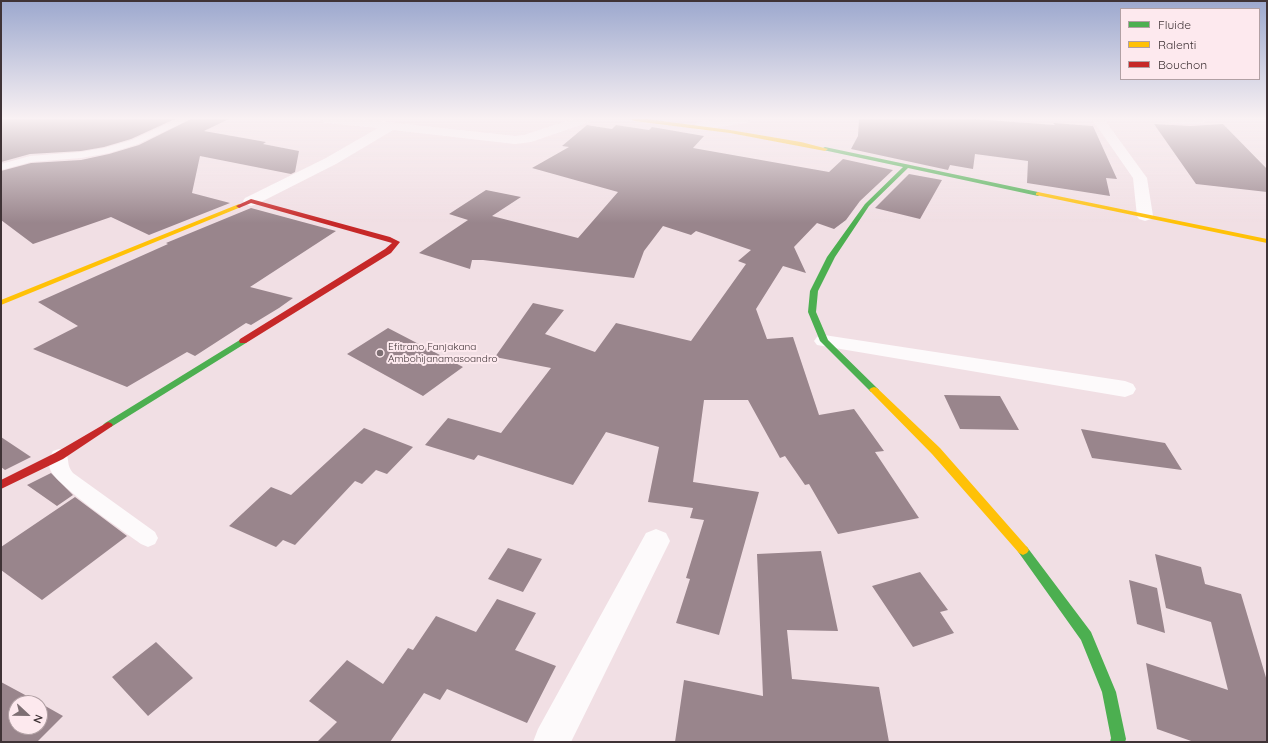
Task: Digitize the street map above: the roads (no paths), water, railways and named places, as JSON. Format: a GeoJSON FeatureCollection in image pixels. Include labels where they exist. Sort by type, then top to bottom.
{"type":"FeatureCollection","features":[{"type":"Feature","properties":{"kind":"street"},"geometry":{"type":"LineString","coordinates":[[1,304],[251,201],[344,154]]}},
{"type":"Feature","properties":{"kind":"street"},"geometry":{"type":"LineString","coordinates":[[849,154],[906,167],[1267,241]]}},
{"type":"Feature","properties":{"kind":"street"},"geometry":{"type":"LineString","coordinates":[[1123,154],[1140,178],[1145,216]]}},
{"type":"Feature","properties":{"kind":"street"},"geometry":{"type":"LineString","coordinates":[[906,167],[867,206],[831,257],[814,291],[812,312],[824,340],[936,451],[1019,545],[1086,636],[1109,692],[1119,739],[1117,742]]}},
{"type":"Feature","properties":{"kind":"street"},"geometry":{"type":"LineString","coordinates":[[1,485],[59,456],[382,255],[397,242],[388,238],[251,201]]}},
{"type":"Feature","properties":{"kind":"street"},"geometry":{"type":"LineString","coordinates":[[824,340],[1125,390]]}},
{"type":"Feature","properties":{"kind":"street"},"geometry":{"type":"LineString","coordinates":[[551,742],[577,695],[656,541]]}},
{"type":"Feature","properties":{"kind":"lane"},"geometry":{"type":"LineString","coordinates":[[1,167],[30,159],[89,154]]}},
{"type":"Feature","properties":{"kind":"lane"},"geometry":{"type":"LineString","coordinates":[[59,456],[59,469],[66,478],[148,538]]}},
{"type":"Feature","properties":{"kind":"place","name":"Efitrano Fanjakana Ambohijanamasoandro"},"geometry":{"type":"Point","coordinates":[380,353]}}]}
